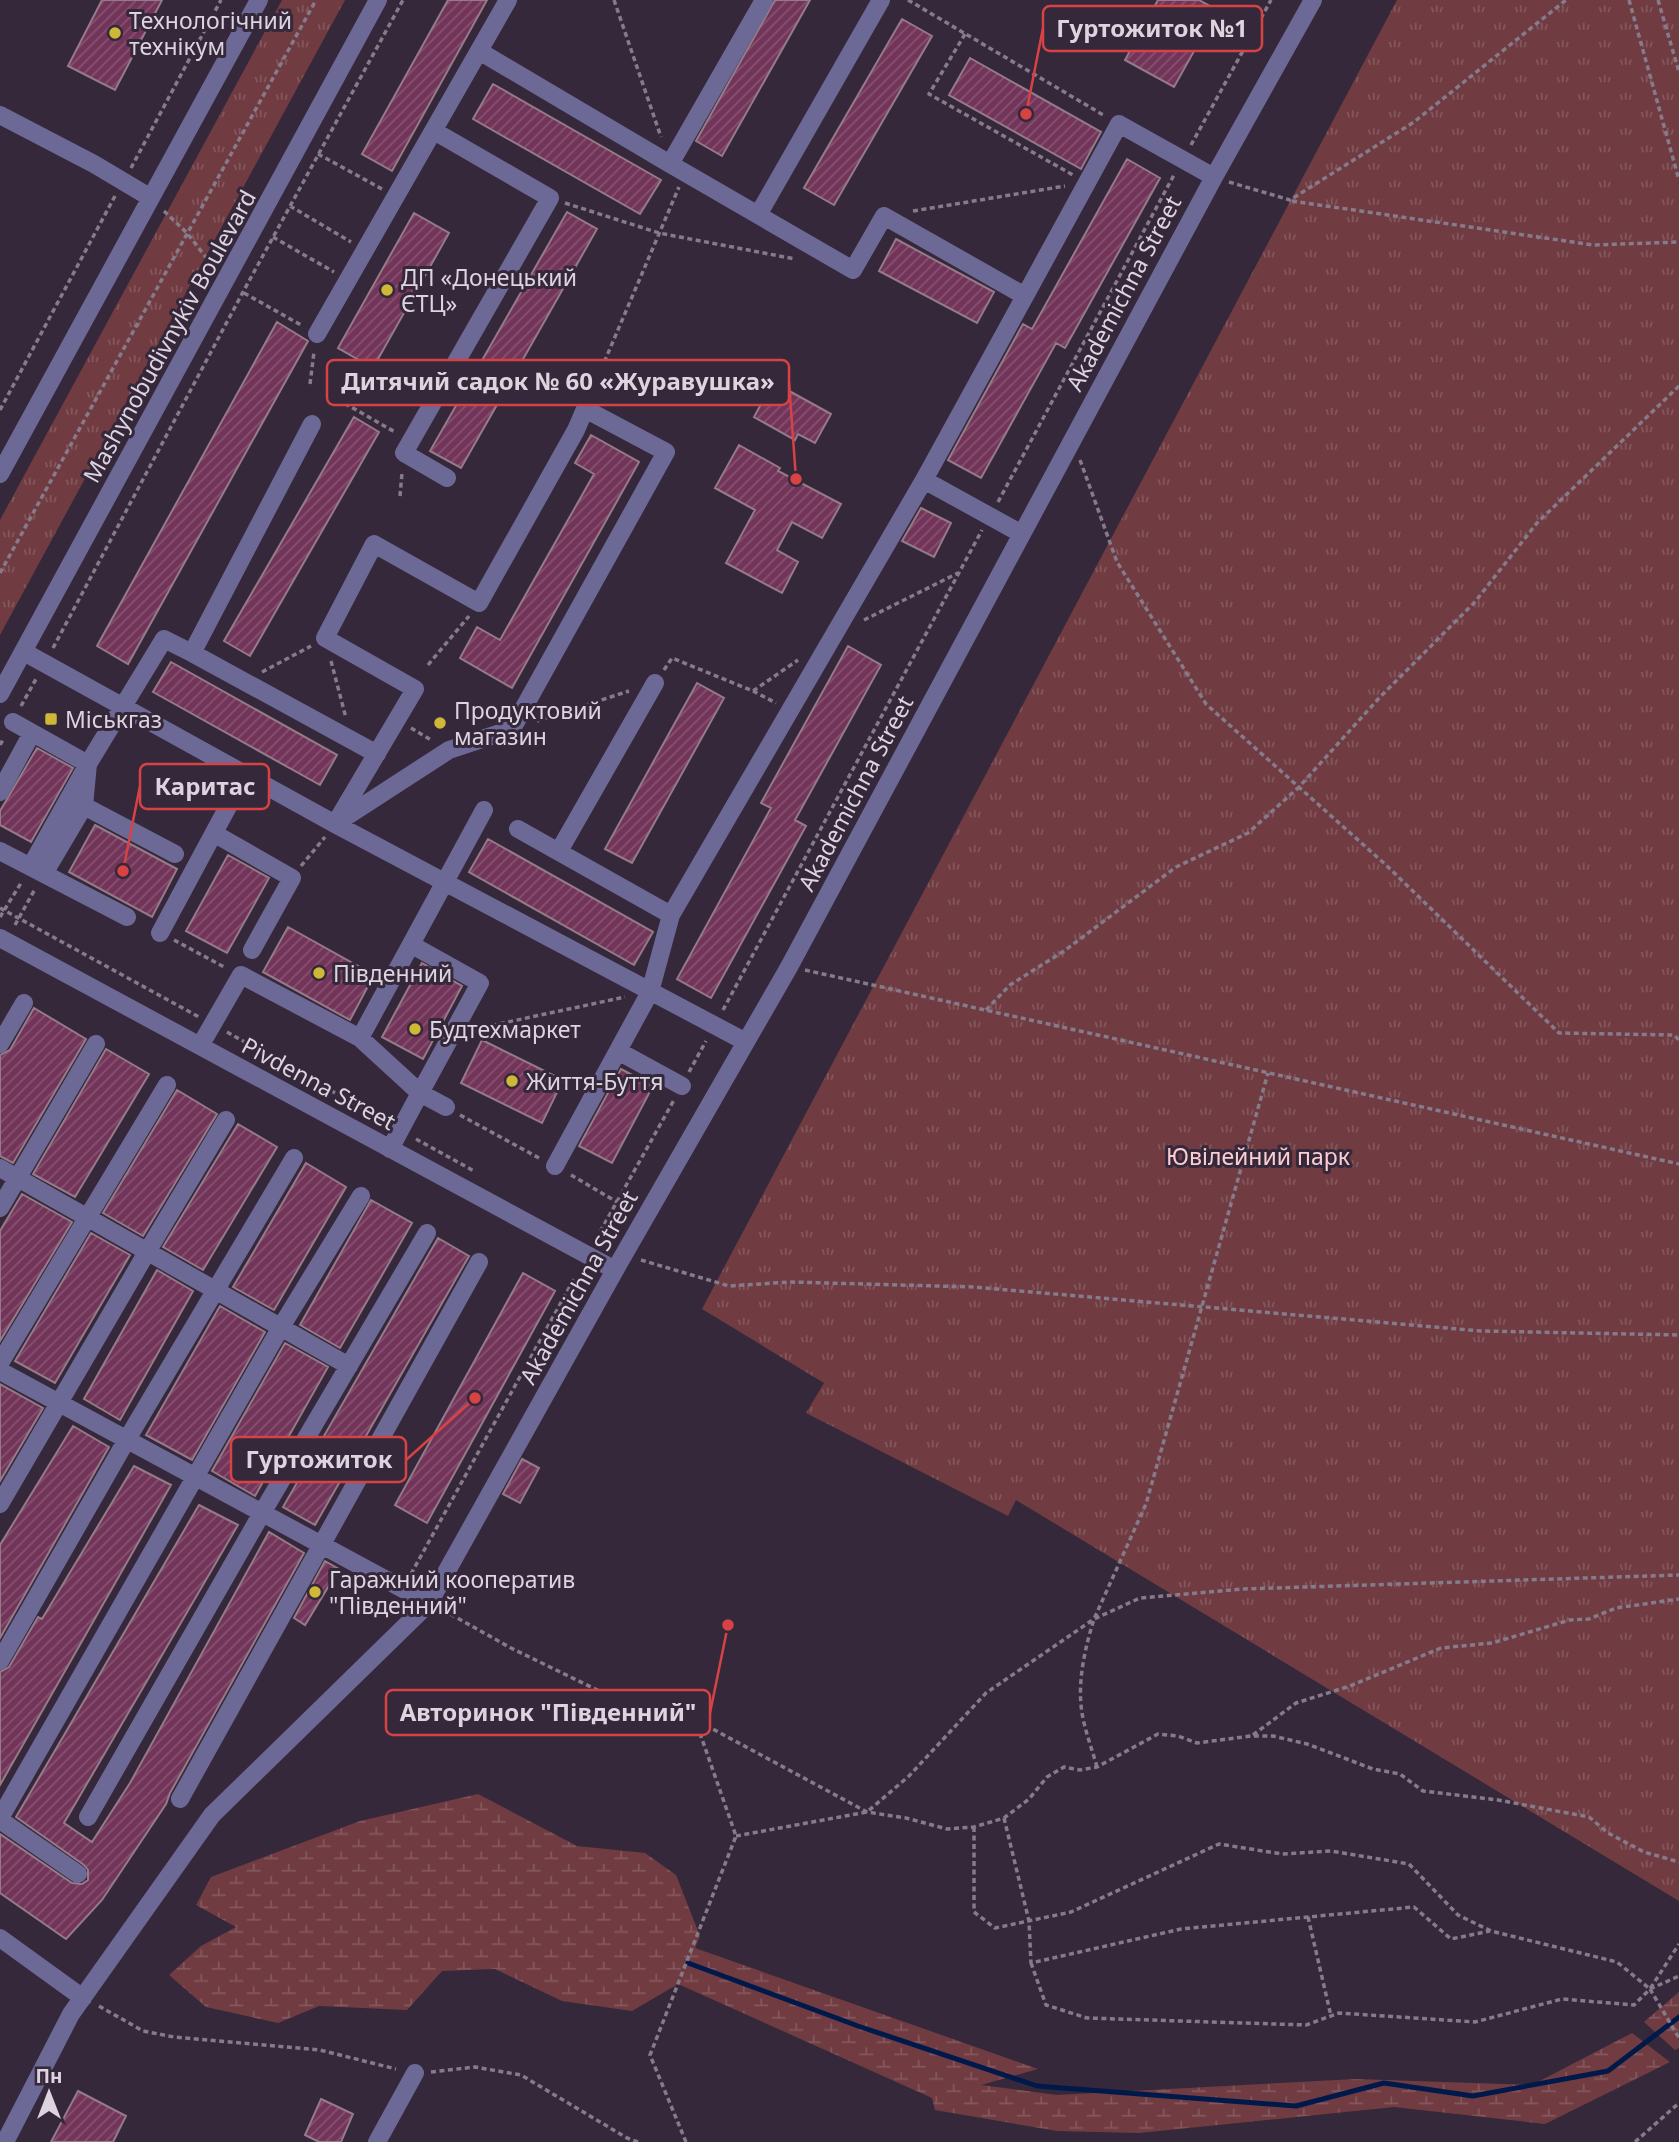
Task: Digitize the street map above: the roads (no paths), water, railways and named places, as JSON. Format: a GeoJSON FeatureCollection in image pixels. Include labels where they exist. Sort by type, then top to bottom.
{"type":"FeatureCollection","features":[{"type":"Feature","properties":{"kind":"street"},"geometry":{"type":"LineString","coordinates":[[0,474],[259,0]]}},
{"type":"Feature","properties":{"kind":"street","name":"Mashynobudivnykiv Boulevard"},"geometry":{"type":"LineString","coordinates":[[0,694],[378,0]]}},
{"type":"Feature","properties":{"kind":"street"},"geometry":{"type":"LineString","coordinates":[[317,334],[508,0]]}},
{"type":"Feature","properties":{"kind":"street"},"geometry":{"type":"LineString","coordinates":[[678,168],[764,0]]}},
{"type":"Feature","properties":{"kind":"street"},"geometry":{"type":"LineString","coordinates":[[758,215],[881,0]]}},
{"type":"Feature","properties":{"kind":"street","name":"Akademichna Street"},"geometry":{"type":"LineString","coordinates":[[5,2142],[71,2014],[212,1815],[429,1603],[789,967],[1308,2]]}},
{"type":"Feature","properties":{"kind":"street"},"geometry":{"type":"LineString","coordinates":[[479,51],[853,270],[884,216],[1025,296]]}},
{"type":"Feature","properties":{"kind":"street"},"geometry":{"type":"LineString","coordinates":[[0,116],[151,198]]}},
{"type":"Feature","properties":{"kind":"street"},"geometry":{"type":"LineString","coordinates":[[555,1166],[650,992],[671,915],[924,480],[1119,124],[1214,177]]}},
{"type":"Feature","properties":{"kind":"street"},"geometry":{"type":"LineString","coordinates":[[434,131],[550,198],[404,453],[447,478]]}},
{"type":"Feature","properties":{"kind":"street"},"geometry":{"type":"LineString","coordinates":[[585,409],[666,452],[512,729],[449,750],[335,824],[415,689],[325,638],[374,544],[479,603],[576,430],[585,409]]}},
{"type":"Feature","properties":{"kind":"street"},"geometry":{"type":"LineString","coordinates":[[192,653],[312,424]]}},
{"type":"Feature","properties":{"kind":"street"},"geometry":{"type":"LineString","coordinates":[[924,480],[1022,534]]}},
{"type":"Feature","properties":{"kind":"street"},"geometry":{"type":"LineString","coordinates":[[38,869],[88,764],[164,639],[377,754]]}},
{"type":"Feature","properties":{"kind":"street"},"geometry":{"type":"LineString","coordinates":[[24,652],[335,824],[746,1042]]}},
{"type":"Feature","properties":{"kind":"street"},"geometry":{"type":"LineString","coordinates":[[559,851],[655,683]]}},
{"type":"Feature","properties":{"kind":"street"},"geometry":{"type":"LineString","coordinates":[[13,722],[88,764]]}},
{"type":"Feature","properties":{"kind":"street"},"geometry":{"type":"LineString","coordinates":[[0,792],[32,733]]}},
{"type":"Feature","properties":{"kind":"street"},"geometry":{"type":"LineString","coordinates":[[38,869],[83,806],[88,764]]}},
{"type":"Feature","properties":{"kind":"street"},"geometry":{"type":"LineString","coordinates":[[160,933],[245,775]]}},
{"type":"Feature","properties":{"kind":"street"},"geometry":{"type":"LineString","coordinates":[[83,806],[175,854]]}},
{"type":"Feature","properties":{"kind":"street"},"geometry":{"type":"LineString","coordinates":[[360,1038],[484,810]]}},
{"type":"Feature","properties":{"kind":"street"},"geometry":{"type":"LineString","coordinates":[[518,829],[671,915]]}},
{"type":"Feature","properties":{"kind":"street"},"geometry":{"type":"LineString","coordinates":[[215,834],[292,878],[252,950]]}},
{"type":"Feature","properties":{"kind":"street"},"geometry":{"type":"LineString","coordinates":[[0,850],[127,917]]}},
{"type":"Feature","properties":{"kind":"street","name":"Pivdenna Street"},"geometry":{"type":"LineString","coordinates":[[3,939],[390,1149],[620,1263]]}},
{"type":"Feature","properties":{"kind":"street"},"geometry":{"type":"LineString","coordinates":[[390,1149],[480,983],[412,945]]}},
{"type":"Feature","properties":{"kind":"street"},"geometry":{"type":"LineString","coordinates":[[200,1046],[241,975],[360,1038],[420,1093],[446,1107]]}},
{"type":"Feature","properties":{"kind":"street"},"geometry":{"type":"LineString","coordinates":[[0,1044],[24,1003]]}},
{"type":"Feature","properties":{"kind":"street"},"geometry":{"type":"LineString","coordinates":[[0,1208],[96,1044]]}},
{"type":"Feature","properties":{"kind":"street"},"geometry":{"type":"LineString","coordinates":[[618,1051],[682,1086]]}},
{"type":"Feature","properties":{"kind":"street"},"geometry":{"type":"LineString","coordinates":[[0,1363],[167,1085]]}},
{"type":"Feature","properties":{"kind":"street"},"geometry":{"type":"LineString","coordinates":[[0,1504],[226,1121]]}},
{"type":"Feature","properties":{"kind":"street"},"geometry":{"type":"LineString","coordinates":[[0,1661],[126,1441],[294,1158]]}},
{"type":"Feature","properties":{"kind":"street"},"geometry":{"type":"LineString","coordinates":[[0,1168],[349,1366]]}},
{"type":"Feature","properties":{"kind":"street"},"geometry":{"type":"LineString","coordinates":[[78,1874],[0,1819],[281,1327],[361,1196]]}},
{"type":"Feature","properties":{"kind":"street"},"geometry":{"type":"LineString","coordinates":[[88,1817],[262,1513],[427,1233]]}},
{"type":"Feature","properties":{"kind":"street"},"geometry":{"type":"LineString","coordinates":[[180,1799],[479,1262]]}},
{"type":"Feature","properties":{"kind":"street"},"geometry":{"type":"LineString","coordinates":[[0,1371],[429,1603]]}},
{"type":"Feature","properties":{"kind":"street"},"geometry":{"type":"LineString","coordinates":[[0,1938],[83,1998]]}},
{"type":"Feature","properties":{"kind":"street"},"geometry":{"type":"LineString","coordinates":[[0,1951],[83,1998]]}},
{"type":"Feature","properties":{"kind":"street"},"geometry":{"type":"LineString","coordinates":[[377,2142],[415,2073]]}},
{"type":"Feature","properties":{"kind":"waterway"},"geometry":{"type":"LineString","coordinates":[[688,1963],[858,2026],[1037,2086],[1296,2106],[1384,2083],[1473,2096],[1608,2071],[1679,2017]]}},
{"type":"Feature","properties":{"kind":"place","name":"Технологічний технікум"},"geometry":{"type":"Point","coordinates":[115,33]}},
{"type":"Feature","properties":{"kind":"place","name":"Гуртожиток №1"},"geometry":{"type":"Point","coordinates":[1026,114]}},
{"type":"Feature","properties":{"kind":"place","name":"ДП «Донецький ЄТЦ»"},"geometry":{"type":"Point","coordinates":[387,290]}},
{"type":"Feature","properties":{"kind":"place","name":"Дитячий садок № 60 «Журавушка»"},"geometry":{"type":"Point","coordinates":[796,479]}},
{"type":"Feature","properties":{"kind":"place","name":"Міськгаз"},"geometry":{"type":"Point","coordinates":[51,719]}},
{"type":"Feature","properties":{"kind":"place","name":"Продуктовий магазин"},"geometry":{"type":"Point","coordinates":[440,723]}},
{"type":"Feature","properties":{"kind":"place","name":"Каритас"},"geometry":{"type":"Point","coordinates":[123,871]}},
{"type":"Feature","properties":{"kind":"place","name":"Південний"},"geometry":{"type":"Point","coordinates":[319,973]}},
{"type":"Feature","properties":{"kind":"place","name":"Будтехмаркет"},"geometry":{"type":"Point","coordinates":[415,1029]}},
{"type":"Feature","properties":{"kind":"place","name":"Життя-Буття"},"geometry":{"type":"Point","coordinates":[512,1081]}},
{"type":"Feature","properties":{"kind":"place","name":"Гуртожиток"},"geometry":{"type":"Point","coordinates":[475,1398]}},
{"type":"Feature","properties":{"kind":"place","name":"Гаражний кооператив \"Південний\""},"geometry":{"type":"Point","coordinates":[315,1592]}},
{"type":"Feature","properties":{"kind":"place","name":"Авторинок \"Південний\""},"geometry":{"type":"Point","coordinates":[728,1625]}},
{"type":"Feature","properties":{"kind":"park label","name":"Ювілейний парк"},"geometry":{"type":"Point","coordinates":[1258,1156]}}]}
